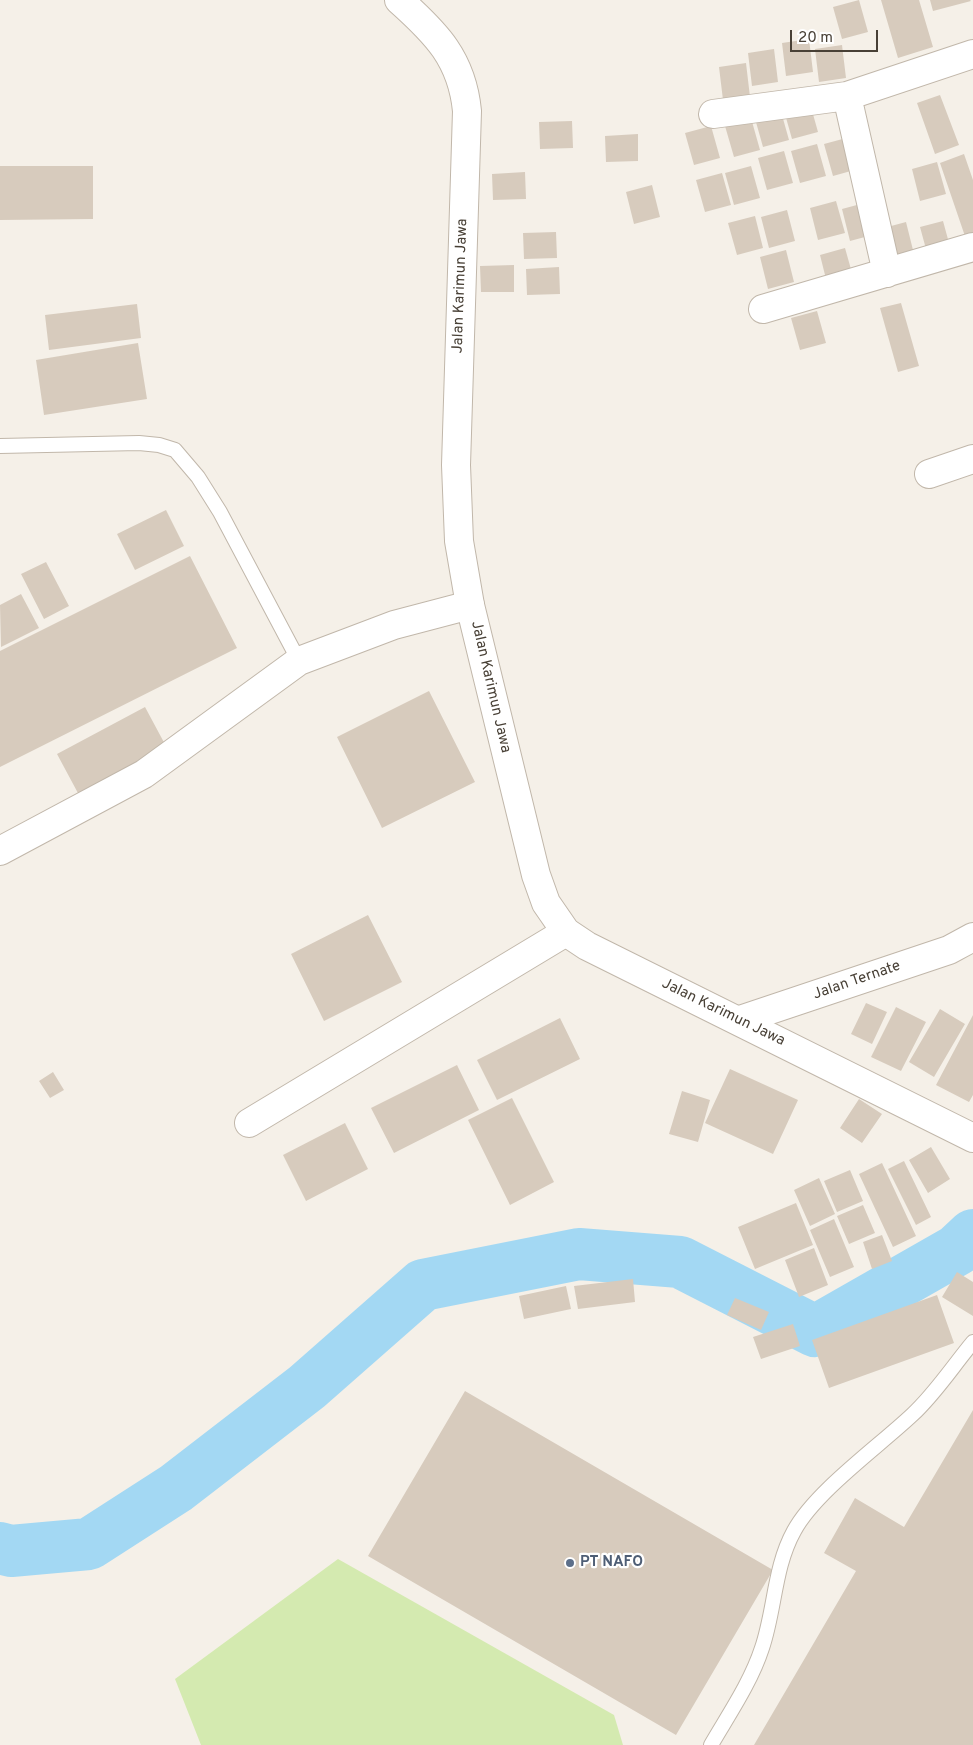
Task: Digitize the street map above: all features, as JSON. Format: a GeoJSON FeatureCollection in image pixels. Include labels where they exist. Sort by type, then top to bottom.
{"type":"FeatureCollection","features":[{"type":"Feature","properties":{"kind":"street","name":"Jalan Karimun Jawa"},"geometry":{"type":"LineString","coordinates":[[399,0],[430,29],[448,50],[459,70],[465,91],[467,111],[456,465],[459,541],[470,605],[536,876],[546,903],[566,932],[587,946],[740,1020],[973,1138]]}},
{"type":"Feature","properties":{"kind":"street"},"geometry":{"type":"LineString","coordinates":[[713,114],[847,96],[973,54]]}},
{"type":"Feature","properties":{"kind":"street"},"geometry":{"type":"LineString","coordinates":[[847,96],[887,273]]}},
{"type":"Feature","properties":{"kind":"street"},"geometry":{"type":"LineString","coordinates":[[763,309],[973,247]]}},
{"type":"Feature","properties":{"kind":"street"},"geometry":{"type":"LineString","coordinates":[[929,474],[973,459]]}},
{"type":"Feature","properties":{"kind":"street"},"geometry":{"type":"LineString","coordinates":[[0,851],[144,774],[299,661],[394,625],[470,605]]}},
{"type":"Feature","properties":{"kind":"street"},"geometry":{"type":"LineString","coordinates":[[249,1123],[566,932]]}},
{"type":"Feature","properties":{"kind":"street","name":"Jalan Ternate"},"geometry":{"type":"LineString","coordinates":[[740,1020],[948,950],[973,937]]}},
{"type":"Feature","properties":{"kind":"lane"},"geometry":{"type":"LineString","coordinates":[[0,446],[139,443],[159,445],[175,450],[198,477],[220,512],[299,661]]}},
{"type":"Feature","properties":{"kind":"lane"},"geometry":{"type":"LineString","coordinates":[[711,1745],[755,1667],[763,1647],[782,1559],[794,1530],[812,1507],[843,1476],[915,1413],[973,1342]]}},
{"type":"Feature","properties":{"kind":"green space"},"geometry":{"type":"Polygon","coordinates":[[[338,1559],[614,1715],[623,1745],[201,1745],[175,1679],[338,1559]]]}},
{"type":"Feature","properties":{"kind":"building"},"geometry":{"type":"Polygon","coordinates":[[[859,0],[868,32],[842,39],[833,7],[859,0]]]}},
{"type":"Feature","properties":{"kind":"building"},"geometry":{"type":"Polygon","coordinates":[[[881,0],[919,0],[933,47],[898,58],[881,0]]]}},
{"type":"Feature","properties":{"kind":"building"},"geometry":{"type":"Polygon","coordinates":[[[930,0],[970,0],[971,1],[933,11],[930,0]]]}},
{"type":"Feature","properties":{"kind":"building"},"geometry":{"type":"Polygon","coordinates":[[[809,39],[813,72],[786,76],[782,43],[809,39]]]}},
{"type":"Feature","properties":{"kind":"building"},"geometry":{"type":"Polygon","coordinates":[[[842,45],[846,78],[819,82],[815,49],[842,45]]]}},
{"type":"Feature","properties":{"kind":"building"},"geometry":{"type":"Polygon","coordinates":[[[774,49],[778,82],[752,86],[748,53],[774,49]]]}},
{"type":"Feature","properties":{"kind":"building"},"geometry":{"type":"Polygon","coordinates":[[[746,63],[750,97],[723,100],[719,67],[746,63]]]}},
{"type":"Feature","properties":{"kind":"building"},"geometry":{"type":"Polygon","coordinates":[[[940,95],[959,145],[935,154],[917,103],[940,95]]]}},
{"type":"Feature","properties":{"kind":"building"},"geometry":{"type":"Polygon","coordinates":[[[809,100],[818,132],[792,139],[783,107],[809,100]]]}},
{"type":"Feature","properties":{"kind":"building"},"geometry":{"type":"Polygon","coordinates":[[[780,108],[789,140],[763,147],[754,115],[780,108]]]}},
{"type":"Feature","properties":{"kind":"building"},"geometry":{"type":"Polygon","coordinates":[[[751,118],[760,150],[734,157],[725,126],[751,118]]]}},
{"type":"Feature","properties":{"kind":"building"},"geometry":{"type":"Polygon","coordinates":[[[572,121],[573,148],[540,149],[539,122],[572,121]]]}},
{"type":"Feature","properties":{"kind":"building"},"geometry":{"type":"Polygon","coordinates":[[[711,126],[720,158],[694,165],[685,133],[711,126]]]}},
{"type":"Feature","properties":{"kind":"building"},"geometry":{"type":"Polygon","coordinates":[[[638,134],[638,161],[606,162],[605,136],[638,134]]]}},
{"type":"Feature","properties":{"kind":"building"},"geometry":{"type":"Polygon","coordinates":[[[850,137],[858,169],[833,176],[824,144],[850,137]]]}},
{"type":"Feature","properties":{"kind":"building"},"geometry":{"type":"Polygon","coordinates":[[[817,144],[826,176],[800,183],[791,151],[817,144]]]}},
{"type":"Feature","properties":{"kind":"building"},"geometry":{"type":"Polygon","coordinates":[[[784,151],[793,183],[767,190],[758,158],[784,151]]]}},
{"type":"Feature","properties":{"kind":"building"},"geometry":{"type":"Polygon","coordinates":[[[964,154],[973,180],[973,244],[968,245],[940,163],[964,154]]]}},
{"type":"Feature","properties":{"kind":"building"},"geometry":{"type":"Polygon","coordinates":[[[937,162],[946,194],[920,201],[912,169],[937,162]]]}},
{"type":"Feature","properties":{"kind":"building"},"geometry":{"type":"Polygon","coordinates":[[[0,166],[93,166],[93,219],[0,220],[0,166]]]}},
{"type":"Feature","properties":{"kind":"building"},"geometry":{"type":"Polygon","coordinates":[[[751,166],[760,198],[734,205],[725,173],[751,166]]]}},
{"type":"Feature","properties":{"kind":"building"},"geometry":{"type":"Polygon","coordinates":[[[525,172],[526,199],[493,200],[492,174],[525,172]]]}},
{"type":"Feature","properties":{"kind":"building"},"geometry":{"type":"Polygon","coordinates":[[[722,173],[731,205],[705,212],[696,180],[722,173]]]}},
{"type":"Feature","properties":{"kind":"building"},"geometry":{"type":"Polygon","coordinates":[[[652,185],[660,217],[634,224],[626,192],[652,185]]]}},
{"type":"Feature","properties":{"kind":"building"},"geometry":{"type":"Polygon","coordinates":[[[836,201],[845,233],[818,240],[810,208],[836,201]]]}},
{"type":"Feature","properties":{"kind":"building"},"geometry":{"type":"Polygon","coordinates":[[[868,202],[876,234],[850,241],[842,209],[868,202]]]}},
{"type":"Feature","properties":{"kind":"building"},"geometry":{"type":"Polygon","coordinates":[[[787,210],[795,241],[769,248],[761,217],[787,210]]]}},
{"type":"Feature","properties":{"kind":"building"},"geometry":{"type":"Polygon","coordinates":[[[755,216],[763,248],[737,255],[728,223],[755,216]]]}},
{"type":"Feature","properties":{"kind":"building"},"geometry":{"type":"Polygon","coordinates":[[[943,221],[949,243],[926,249],[920,227],[943,221]]]}},
{"type":"Feature","properties":{"kind":"building"},"geometry":{"type":"Polygon","coordinates":[[[906,222],[914,254],[888,261],[880,229],[906,222]]]}},
{"type":"Feature","properties":{"kind":"building"},"geometry":{"type":"Polygon","coordinates":[[[556,232],[557,258],[524,259],[523,233],[556,232]]]}},
{"type":"Feature","properties":{"kind":"building"},"geometry":{"type":"Polygon","coordinates":[[[845,248],[854,280],[828,287],[820,255],[845,248]]]}},
{"type":"Feature","properties":{"kind":"building"},"geometry":{"type":"Polygon","coordinates":[[[786,250],[794,282],[768,289],[760,257],[786,250]]]}},
{"type":"Feature","properties":{"kind":"building"},"geometry":{"type":"Polygon","coordinates":[[[514,265],[514,292],[481,292],[480,266],[514,265]]]}},
{"type":"Feature","properties":{"kind":"building"},"geometry":{"type":"Polygon","coordinates":[[[559,267],[560,294],[527,295],[526,269],[559,267]]]}},
{"type":"Feature","properties":{"kind":"building"},"geometry":{"type":"Polygon","coordinates":[[[901,303],[919,366],[898,372],[880,308],[901,303]]]}},
{"type":"Feature","properties":{"kind":"building"},"geometry":{"type":"Polygon","coordinates":[[[137,304],[141,338],[49,350],[45,315],[137,304]]]}},
{"type":"Feature","properties":{"kind":"building"},"geometry":{"type":"Polygon","coordinates":[[[817,311],[826,343],[800,350],[791,318],[817,311]]]}},
{"type":"Feature","properties":{"kind":"building"},"geometry":{"type":"Polygon","coordinates":[[[138,343],[147,399],[44,415],[36,360],[138,343]]]}},
{"type":"Feature","properties":{"kind":"building"},"geometry":{"type":"Polygon","coordinates":[[[166,510],[184,546],[135,570],[117,534],[166,510]]]}},
{"type":"Feature","properties":{"kind":"building"},"geometry":{"type":"Polygon","coordinates":[[[190,556],[237,648],[0,767],[0,651],[190,556]]]}},
{"type":"Feature","properties":{"kind":"building"},"geometry":{"type":"Polygon","coordinates":[[[46,562],[69,606],[44,619],[21,574],[46,562]]]}},
{"type":"Feature","properties":{"kind":"building"},"geometry":{"type":"Polygon","coordinates":[[[21,594],[39,628],[1,647],[0,605],[21,594]]]}},
{"type":"Feature","properties":{"kind":"building"},"geometry":{"type":"Polygon","coordinates":[[[429,691],[475,782],[382,828],[337,737],[429,691]]]}},
{"type":"Feature","properties":{"kind":"building"},"geometry":{"type":"Polygon","coordinates":[[[145,707],[167,748],[79,795],[57,754],[145,707]]]}},
{"type":"Feature","properties":{"kind":"building"},"geometry":{"type":"Polygon","coordinates":[[[368,915],[402,982],[324,1021],[291,954],[368,915]]]}},
{"type":"Feature","properties":{"kind":"building"},"geometry":{"type":"Polygon","coordinates":[[[866,1003],[887,1012],[872,1044],[851,1034],[866,1003]]]}},
{"type":"Feature","properties":{"kind":"building"},"geometry":{"type":"Polygon","coordinates":[[[896,1007],[926,1022],[901,1071],[871,1057],[896,1007]]]}},
{"type":"Feature","properties":{"kind":"building"},"geometry":{"type":"Polygon","coordinates":[[[940,1009],[965,1024],[934,1077],[909,1062],[940,1009]]]}},
{"type":"Feature","properties":{"kind":"building"},"geometry":{"type":"Polygon","coordinates":[[[973,1015],[973,1095],[969,1102],[936,1085],[973,1015]]]}},
{"type":"Feature","properties":{"kind":"building"},"geometry":{"type":"Polygon","coordinates":[[[560,1018],[580,1059],[497,1100],[477,1060],[560,1018]]]}},
{"type":"Feature","properties":{"kind":"building"},"geometry":{"type":"Polygon","coordinates":[[[457,1065],[479,1110],[394,1153],[371,1108],[457,1065]]]}},
{"type":"Feature","properties":{"kind":"building"},"geometry":{"type":"Polygon","coordinates":[[[730,1069],[798,1100],[773,1154],[705,1123],[730,1069]]]}},
{"type":"Feature","properties":{"kind":"building"},"geometry":{"type":"Polygon","coordinates":[[[53,1072],[64,1090],[50,1098],[39,1081],[53,1072]]]}},
{"type":"Feature","properties":{"kind":"building"},"geometry":{"type":"Polygon","coordinates":[[[682,1091],[710,1100],[698,1142],[669,1134],[682,1091]]]}},
{"type":"Feature","properties":{"kind":"building"},"geometry":{"type":"Polygon","coordinates":[[[512,1098],[554,1182],[510,1205],[468,1120],[512,1098]]]}},
{"type":"Feature","properties":{"kind":"building"},"geometry":{"type":"Polygon","coordinates":[[[859,1099],[882,1114],[862,1143],[840,1128],[859,1099]]]}},
{"type":"Feature","properties":{"kind":"building"},"geometry":{"type":"Polygon","coordinates":[[[345,1123],[368,1169],[306,1201],[283,1155],[345,1123]]]}},
{"type":"Feature","properties":{"kind":"building"},"geometry":{"type":"Polygon","coordinates":[[[931,1147],[950,1179],[928,1193],[909,1160],[931,1147]]]}},
{"type":"Feature","properties":{"kind":"building"},"geometry":{"type":"Polygon","coordinates":[[[904,1161],[931,1217],[916,1225],[888,1169],[904,1161]]]}},
{"type":"Feature","properties":{"kind":"building"},"geometry":{"type":"Polygon","coordinates":[[[882,1163],[916,1236],[893,1247],[859,1174],[882,1163]]]}},
{"type":"Feature","properties":{"kind":"building"},"geometry":{"type":"Polygon","coordinates":[[[850,1170],[863,1201],[837,1212],[824,1181],[850,1170]]]}},
{"type":"Feature","properties":{"kind":"building"},"geometry":{"type":"Polygon","coordinates":[[[819,1178],[835,1214],[810,1226],[794,1190],[819,1178]]]}},
{"type":"Feature","properties":{"kind":"building"},"geometry":{"type":"Polygon","coordinates":[[[796,1203],[813,1245],[755,1269],[738,1227],[796,1203]]]}},
{"type":"Feature","properties":{"kind":"building"},"geometry":{"type":"Polygon","coordinates":[[[863,1205],[875,1233],[849,1244],[837,1216],[863,1205]]]}},
{"type":"Feature","properties":{"kind":"building"},"geometry":{"type":"Polygon","coordinates":[[[834,1219],[854,1267],[830,1277],[810,1230],[834,1219]]]}},
{"type":"Feature","properties":{"kind":"building"},"geometry":{"type":"Polygon","coordinates":[[[882,1235],[892,1261],[872,1269],[863,1242],[882,1235]]]}},
{"type":"Feature","properties":{"kind":"building"},"geometry":{"type":"Polygon","coordinates":[[[814,1248],[828,1285],[799,1297],[785,1260],[814,1248]]]}},
{"type":"Feature","properties":{"kind":"building"},"geometry":{"type":"Polygon","coordinates":[[[957,1272],[973,1282],[973,1316],[942,1297],[957,1272]]]}},
{"type":"Feature","properties":{"kind":"building"},"geometry":{"type":"Polygon","coordinates":[[[633,1279],[635,1302],[578,1309],[574,1286],[633,1279]]]}},
{"type":"Feature","properties":{"kind":"building"},"geometry":{"type":"Polygon","coordinates":[[[566,1286],[571,1309],[524,1319],[519,1296],[566,1286]]]}},
{"type":"Feature","properties":{"kind":"building"},"geometry":{"type":"Polygon","coordinates":[[[937,1295],[954,1343],[829,1388],[812,1340],[937,1295]]]}},
{"type":"Feature","properties":{"kind":"building"},"geometry":{"type":"Polygon","coordinates":[[[735,1298],[769,1312],[761,1330],[727,1315],[735,1298]]]}},
{"type":"Feature","properties":{"kind":"building"},"geometry":{"type":"Polygon","coordinates":[[[793,1324],[800,1346],[761,1359],[753,1337],[793,1324]]]}},
{"type":"Feature","properties":{"kind":"building","name":"PT NAFO"},"geometry":{"type":"Polygon","coordinates":[[[465,1391],[773,1570],[676,1735],[368,1556],[465,1391]]]}},
{"type":"Feature","properties":{"kind":"building"},"geometry":{"type":"Polygon","coordinates":[[[973,1410],[973,1745],[754,1745],[856,1571],[824,1553],[855,1498],[904,1527],[973,1410]]]}},
{"type":"Feature","properties":{"kind":"waterway"},"geometry":{"type":"LineString","coordinates":[[0,1548],[11,1551],[89,1544],[176,1488],[307,1387],[423,1285],[579,1254],[680,1262],[815,1331],[957,1250],[973,1235]]}},
{"type":"Feature","properties":{"kind":"place","name":"PT NAFO"},"geometry":{"type":"Point","coordinates":[570,1563]}}]}
